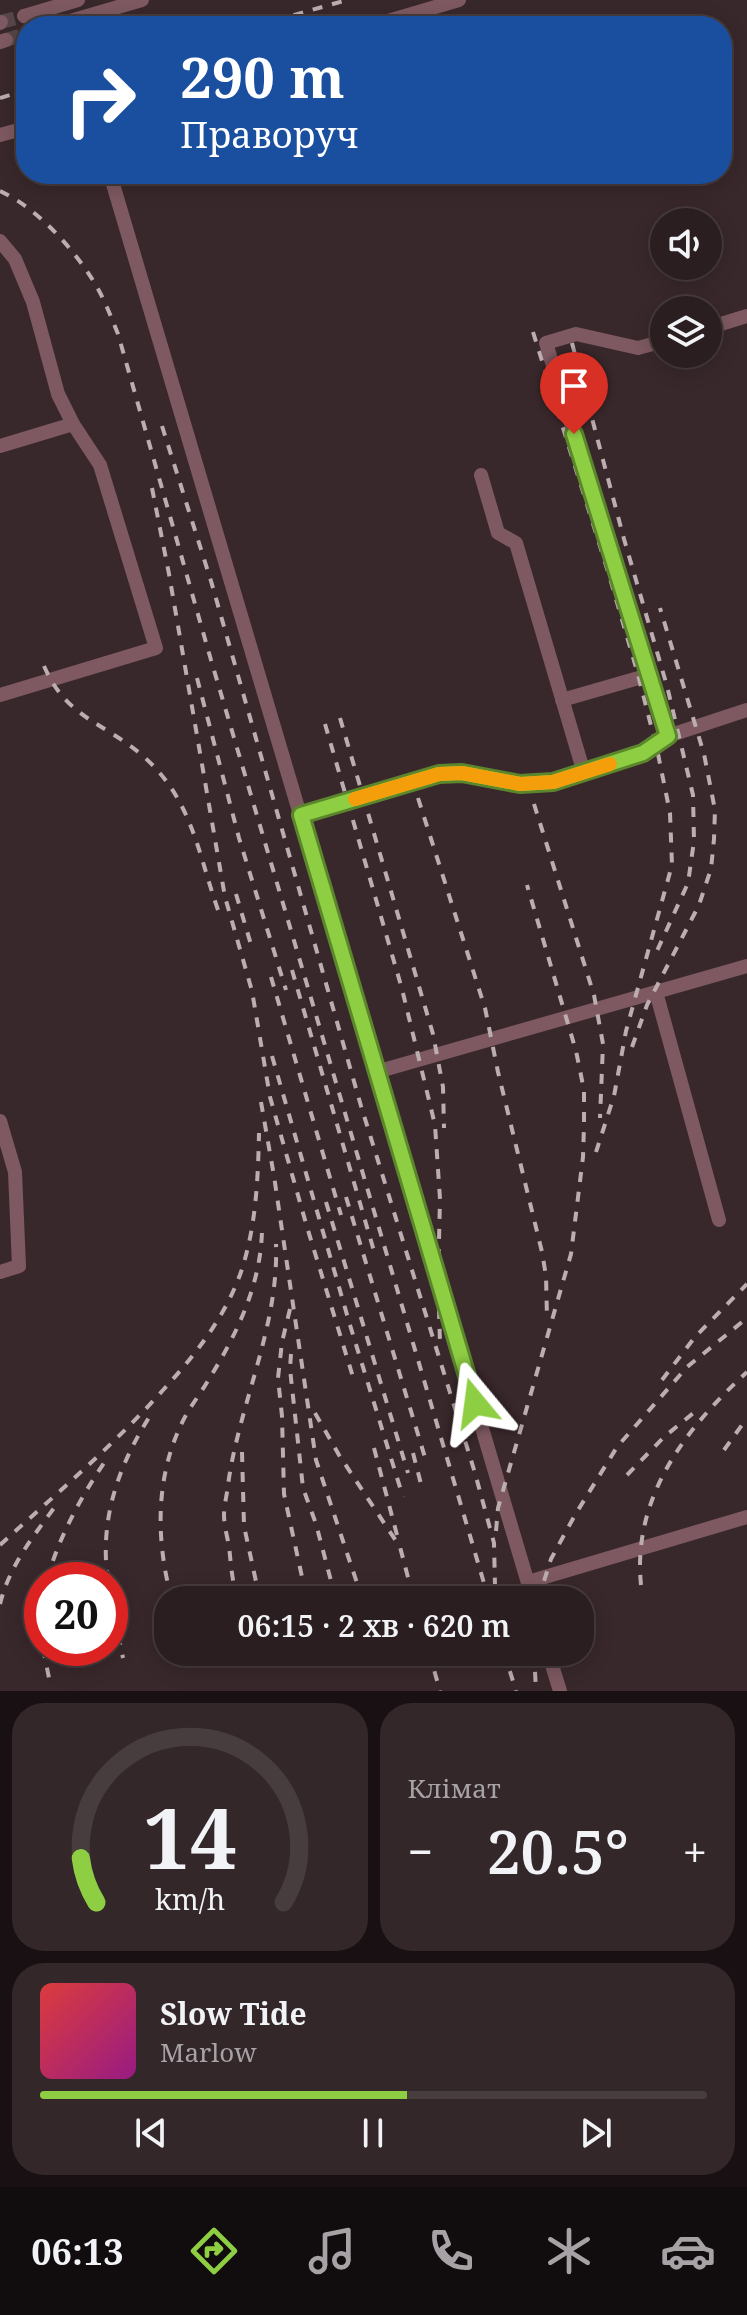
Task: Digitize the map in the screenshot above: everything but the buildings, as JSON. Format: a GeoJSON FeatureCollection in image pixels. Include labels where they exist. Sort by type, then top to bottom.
{"type":"FeatureCollection","features":[{"type":"Feature","properties":{"kind":"lane"},"geometry":{"type":"LineString","coordinates":[[24,16],[78,0]]}},
{"type":"Feature","properties":{"kind":"lane"},"geometry":{"type":"LineString","coordinates":[[87,16],[142,0]]}},
{"type":"Feature","properties":{"kind":"lane"},"geometry":{"type":"LineString","coordinates":[[405,16],[459,0]]}},
{"type":"Feature","properties":{"kind":"lane"},"geometry":{"type":"LineString","coordinates":[[113,184],[529,1586]]}},
{"type":"Feature","properties":{"kind":"lane"},"geometry":{"type":"LineString","coordinates":[[0,241],[15,259],[33,302],[58,394],[100,465],[156,648],[0,695]]}},
{"type":"Feature","properties":{"kind":"lane"},"geometry":{"type":"LineString","coordinates":[[722,324],[747,316]]}},
{"type":"Feature","properties":{"kind":"lane"},"geometry":{"type":"LineString","coordinates":[[650,345],[638,348],[576,334],[546,343],[668,736]]}},
{"type":"Feature","properties":{"kind":"lane"},"geometry":{"type":"LineString","coordinates":[[0,446],[73,424]]}},
{"type":"Feature","properties":{"kind":"lane"},"geometry":{"type":"LineString","coordinates":[[481,475],[498,533],[516,543],[584,773]]}},
{"type":"Feature","properties":{"kind":"lane"},"geometry":{"type":"LineString","coordinates":[[562,700],[649,675]]}},
{"type":"Feature","properties":{"kind":"lane"},"geometry":{"type":"LineString","coordinates":[[301,815],[439,774],[462,773],[520,784],[553,782],[643,753],[668,736],[747,710]]}},
{"type":"Feature","properties":{"kind":"lane"},"geometry":{"type":"LineString","coordinates":[[376,1072],[747,966]]}},
{"type":"Feature","properties":{"kind":"lane"},"geometry":{"type":"LineString","coordinates":[[656,992],[719,1220]]}},
{"type":"Feature","properties":{"kind":"lane"},"geometry":{"type":"LineString","coordinates":[[0,1121],[15,1172],[19,1266],[0,1272]]}},
{"type":"Feature","properties":{"kind":"lane"},"geometry":{"type":"LineString","coordinates":[[528,1582],[747,1517]]}},
{"type":"Feature","properties":{"kind":"lane"},"geometry":{"type":"LineString","coordinates":[[552,1666],[560,1691]]}},
{"type":"Feature","properties":{"kind":"tunnel"},"geometry":{"type":"LineString","coordinates":[[1,22],[16,18]]}},
{"type":"Feature","properties":{"kind":"tunnel"},"geometry":{"type":"LineString","coordinates":[[6,40],[16,37]]}},
{"type":"Feature","properties":{"kind":"railway"},"geometry":{"type":"LineString","coordinates":[[290,16],[347,0]]}},
{"type":"Feature","properties":{"kind":"railway"},"geometry":{"type":"LineString","coordinates":[[0,98],[16,93]]}},
{"type":"Feature","properties":{"kind":"railway"},"geometry":{"type":"LineString","coordinates":[[0,191],[40,218],[76,256],[98,288],[118,334],[211,660],[485,1586]]}},
{"type":"Feature","properties":{"kind":"railway"},"geometry":{"type":"LineString","coordinates":[[533,332],[637,671],[670,813],[672,865],[626,1031],[614,1096],[596,1152]]}},
{"type":"Feature","properties":{"kind":"railway"},"geometry":{"type":"LineString","coordinates":[[572,343],[667,686],[693,795],[694,841],[688,883],[656,953]]}},
{"type":"Feature","properties":{"kind":"railway"},"geometry":{"type":"LineString","coordinates":[[162,426],[211,581],[361,1106],[475,1473],[494,1543],[495,1586]]}},
{"type":"Feature","properties":{"kind":"railway"},"geometry":{"type":"LineString","coordinates":[[152,488],[225,897],[252,991],[270,1097],[353,1377]]}},
{"type":"Feature","properties":{"kind":"railway"},"geometry":{"type":"LineString","coordinates":[[632,1047],[647,1005],[699,905],[711,869],[714,839],[715,810],[704,754],[660,608]]}},
{"type":"Feature","properties":{"kind":"railway"},"geometry":{"type":"LineString","coordinates":[[44,666],[53,684],[75,709],[143,756],[173,790],[191,828],[218,910]]}},
{"type":"Feature","properties":{"kind":"railway"},"geometry":{"type":"LineString","coordinates":[[197,678],[239,838],[286,990]]}},
{"type":"Feature","properties":{"kind":"railway"},"geometry":{"type":"LineString","coordinates":[[340,718],[433,1034],[443,1087],[444,1128]]}},
{"type":"Feature","properties":{"kind":"railway"},"geometry":{"type":"LineString","coordinates":[[325,724],[402,989],[435,1125],[440,1199],[440,1342]]}},
{"type":"Feature","properties":{"kind":"railway"},"geometry":{"type":"LineString","coordinates":[[418,798],[485,1008],[542,1252],[547,1318]]}},
{"type":"Feature","properties":{"kind":"railway"},"geometry":{"type":"LineString","coordinates":[[534,804],[594,995],[603,1044],[600,1118]]}},
{"type":"Feature","properties":{"kind":"railway"},"geometry":{"type":"LineString","coordinates":[[496,1531],[498,1508],[571,1254],[583,1157],[584,1090],[576,1051],[527,885]]}},
{"type":"Feature","properties":{"kind":"railway"},"geometry":{"type":"LineString","coordinates":[[236,894],[252,948]]}},
{"type":"Feature","properties":{"kind":"railway"},"geometry":{"type":"LineString","coordinates":[[292,970],[376,1258]]}},
{"type":"Feature","properties":{"kind":"railway"},"geometry":{"type":"LineString","coordinates":[[271,977],[341,1215]]}},
{"type":"Feature","properties":{"kind":"railway"},"geometry":{"type":"LineString","coordinates":[[272,1056],[403,1497]]}},
{"type":"Feature","properties":{"kind":"railway"},"geometry":{"type":"LineString","coordinates":[[261,1102],[316,1460],[358,1586]]}},
{"type":"Feature","properties":{"kind":"railway"},"geometry":{"type":"LineString","coordinates":[[0,1545],[145,1410],[218,1320],[241,1272],[250,1238],[257,1186],[259,1133]]}},
{"type":"Feature","properties":{"kind":"railway"},"geometry":{"type":"LineString","coordinates":[[346,1197],[427,1464]]}},
{"type":"Feature","properties":{"kind":"railway"},"geometry":{"type":"LineString","coordinates":[[326,1202],[408,1473]]}},
{"type":"Feature","properties":{"kind":"railway"},"geometry":{"type":"LineString","coordinates":[[168,1586],[161,1530],[163,1482],[168,1459],[186,1415],[219,1362],[246,1308],[257,1270],[262,1230]]}},
{"type":"Feature","properties":{"kind":"railway"},"geometry":{"type":"LineString","coordinates":[[234,1586],[224,1508],[233,1455],[271,1305],[276,1244]]}},
{"type":"Feature","properties":{"kind":"railway"},"geometry":{"type":"LineString","coordinates":[[662,1380],[695,1337],[747,1284]]}},
{"type":"Feature","properties":{"kind":"railway"},"geometry":{"type":"LineString","coordinates":[[290,1309],[278,1378],[284,1494],[304,1586]]}},
{"type":"Feature","properties":{"kind":"railway"},"geometry":{"type":"LineString","coordinates":[[542,1586],[551,1559],[617,1447],[687,1367],[747,1318]]}},
{"type":"Feature","properties":{"kind":"railway"},"geometry":{"type":"LineString","coordinates":[[291,1354],[303,1488],[332,1586]]}},
{"type":"Feature","properties":{"kind":"railway"},"geometry":{"type":"LineString","coordinates":[[641,1585],[640,1553],[654,1494],[684,1441],[747,1372]]}},
{"type":"Feature","properties":{"kind":"railway"},"geometry":{"type":"LineString","coordinates":[[627,1475],[664,1437],[697,1410]]}},
{"type":"Feature","properties":{"kind":"railway"},"geometry":{"type":"LineString","coordinates":[[315,1413],[400,1547],[410,1586]]}},
{"type":"Feature","properties":{"kind":"railway"},"geometry":{"type":"LineString","coordinates":[[106,1562],[109,1515],[120,1474],[150,1416]]}},
{"type":"Feature","properties":{"kind":"railway"},"geometry":{"type":"LineString","coordinates":[[724,1450],[747,1418]]}},
{"type":"Feature","properties":{"kind":"railway"},"geometry":{"type":"LineString","coordinates":[[374,1448],[397,1535]]}},
{"type":"Feature","properties":{"kind":"railway"},"geometry":{"type":"LineString","coordinates":[[242,1452],[244,1526],[257,1586]]}},
{"type":"Feature","properties":{"kind":"railway"},"geometry":{"type":"LineString","coordinates":[[413,1453],[422,1488]]}},
{"type":"Feature","properties":{"kind":"railway"},"geometry":{"type":"LineString","coordinates":[[53,1562],[72,1516],[108,1457]]}},
{"type":"Feature","properties":{"kind":"railway"},"geometry":{"type":"LineString","coordinates":[[0,1604],[15,1565],[54,1508]]}},
{"type":"Feature","properties":{"kind":"railway"},"geometry":{"type":"LineString","coordinates":[[47,1666],[49,1678]]}},
{"type":"Feature","properties":{"kind":"railway"},"geometry":{"type":"LineString","coordinates":[[433,1666],[440,1691]]}},
{"type":"Feature","properties":{"kind":"railway"},"geometry":{"type":"LineString","coordinates":[[508,1666],[516,1691]]}},
{"type":"Feature","properties":{"kind":"railway"},"geometry":{"type":"LineString","coordinates":[[535,1666],[536,1691]]}},
{"type":"Feature","properties":{"kind":"slow traffic"},"geometry":{"type":"LineString","coordinates":[[355,799],[439,774],[462,773],[520,784],[553,782],[610,764]]}},
{"type":"Feature","properties":{"kind":"route"},"geometry":{"type":"LineString","coordinates":[[475,1403],[301,815],[439,774],[462,773],[520,784],[553,782],[643,753],[668,736],[574,434]]}}]}
